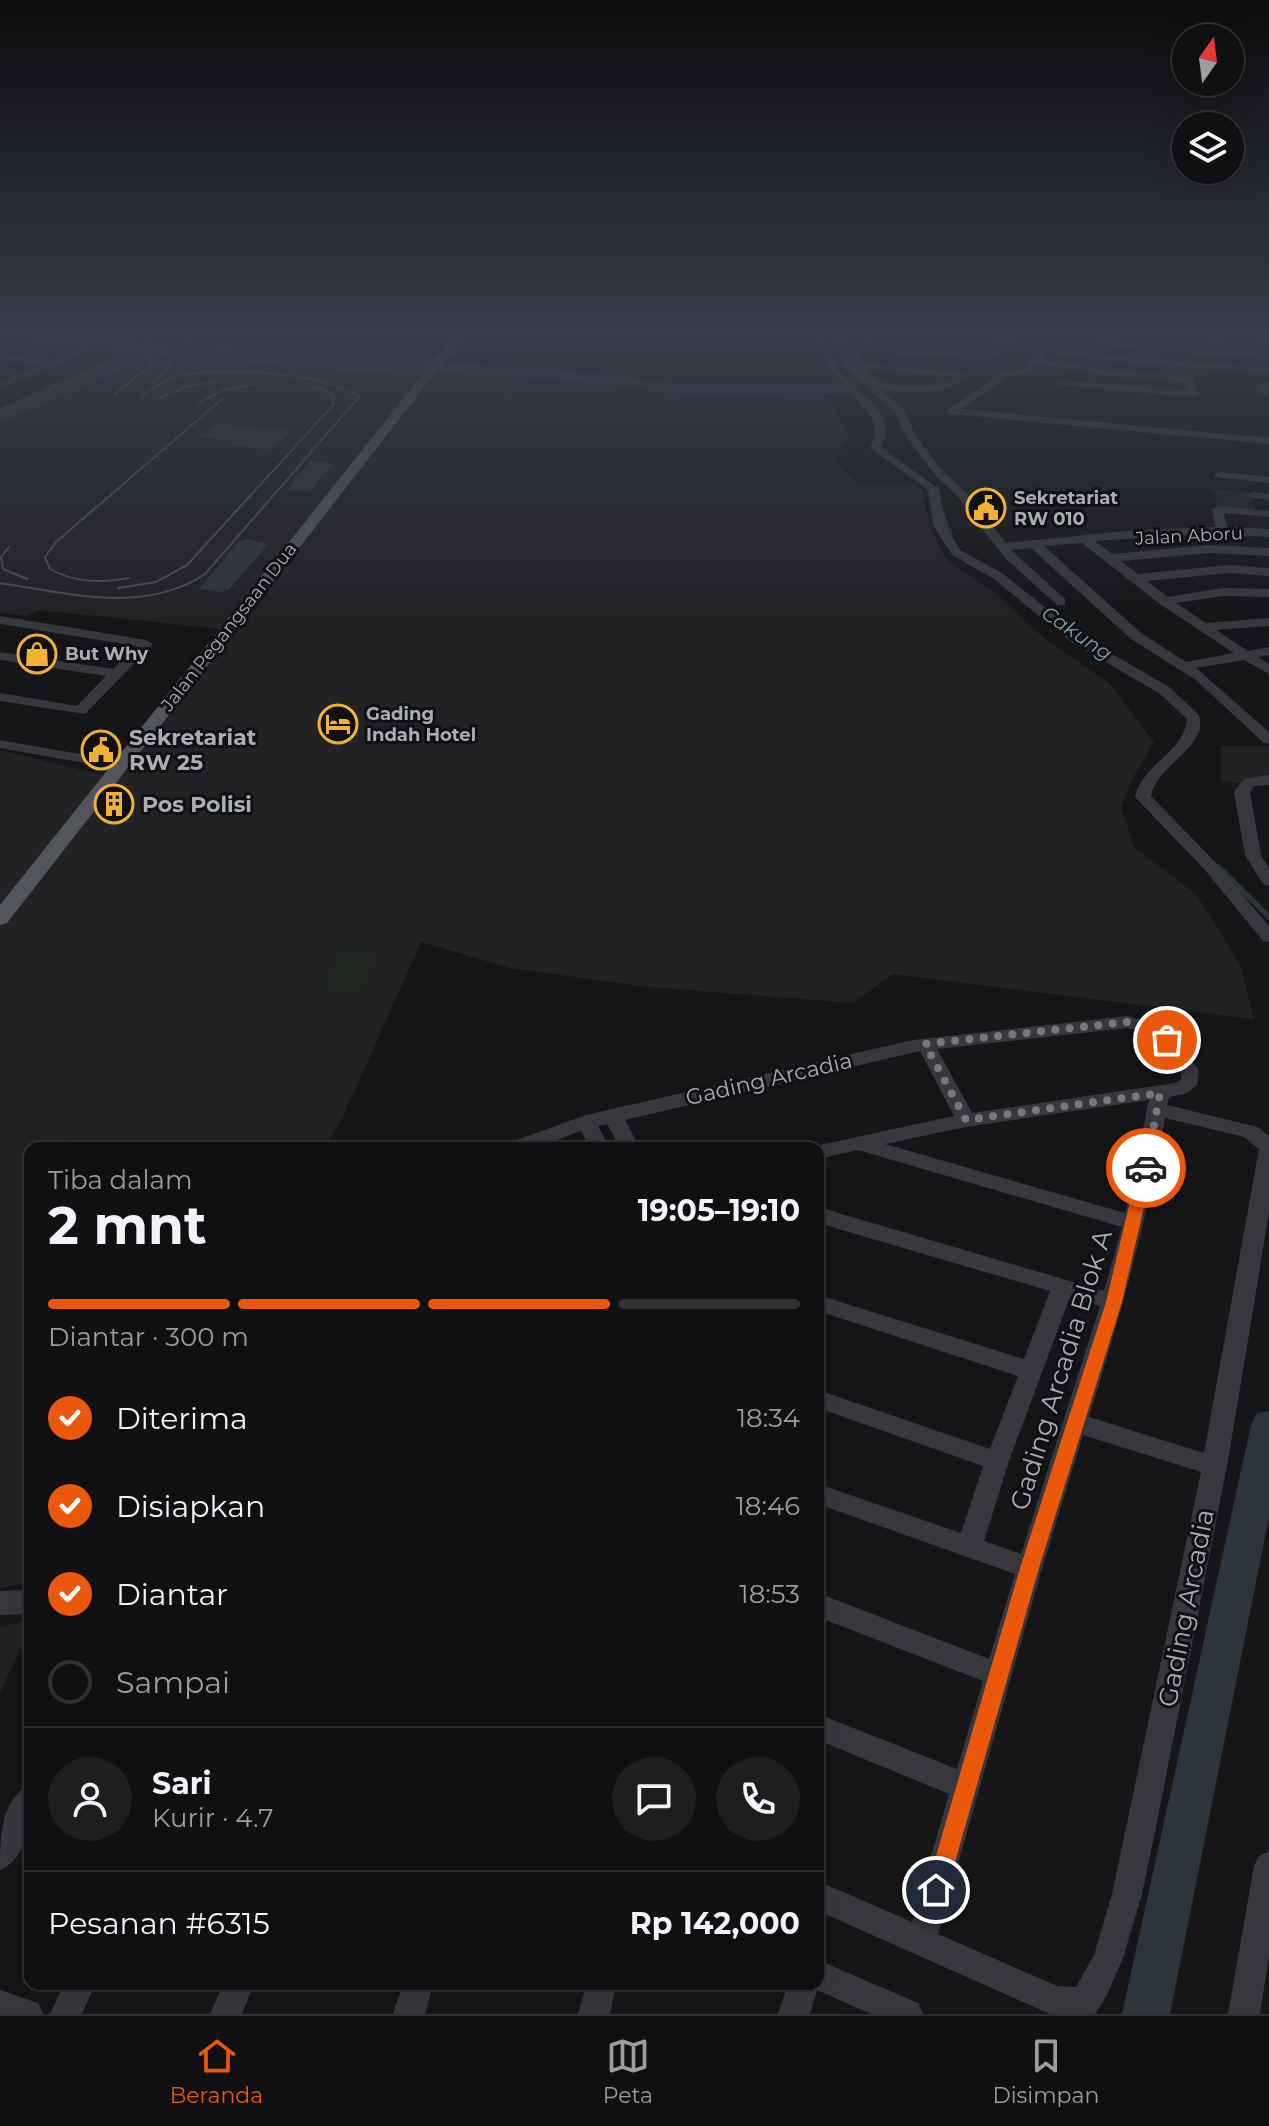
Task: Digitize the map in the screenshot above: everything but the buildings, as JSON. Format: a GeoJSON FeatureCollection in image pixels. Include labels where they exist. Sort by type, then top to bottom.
{"type":"FeatureCollection","features":[{"type":"Feature","properties":{"kind":"main road","name":"Jalan Pegangsaan Dua"},"geometry":{"type":"LineString","coordinates":[[0,919],[384,430]]}},
{"type":"Feature","properties":{"kind":"street"},"geometry":{"type":"LineString","coordinates":[[881,430],[882,436],[875,448],[933,489],[939,525],[956,552],[998,576],[1076,639],[1164,690],[1194,718],[1191,737],[1146,779],[1143,797],[1211,867],[1269,937]]}},
{"type":"Feature","properties":{"kind":"street"},"geometry":{"type":"LineString","coordinates":[[909,430],[916,443],[963,496],[1005,551],[1061,602]]}},
{"type":"Feature","properties":{"kind":"street"},"geometry":{"type":"LineString","coordinates":[[1152,430],[1269,441]]}},
{"type":"Feature","properties":{"kind":"street"},"geometry":{"type":"LineString","coordinates":[[1220,475],[1269,480]]}},
{"type":"Feature","properties":{"kind":"street"},"geometry":{"type":"LineString","coordinates":[[1249,478],[1255,512]]}},
{"type":"Feature","properties":{"kind":"street"},"geometry":{"type":"LineString","coordinates":[[1253,495],[1269,497]]}},
{"type":"Feature","properties":{"kind":"street"},"geometry":{"type":"LineString","coordinates":[[1221,528],[1218,509],[1269,514]]}},
{"type":"Feature","properties":{"kind":"street"},"geometry":{"type":"LineString","coordinates":[[979,557],[1034,544],[1085,539],[1221,528],[1269,533]]}},
{"type":"Feature","properties":{"kind":"street"},"geometry":{"type":"LineString","coordinates":[[1085,539],[1164,601],[1269,670]]}},
{"type":"Feature","properties":{"kind":"street"},"geometry":{"type":"LineString","coordinates":[[1034,544],[1136,636],[1186,666],[1269,740]]}},
{"type":"Feature","properties":{"kind":"street","name":"Jalan Aboru"},"geometry":{"type":"LineString","coordinates":[[1111,558],[1209,549],[1269,552]]}},
{"type":"Feature","properties":{"kind":"street"},"geometry":{"type":"LineString","coordinates":[[1136,578],[1229,569],[1269,572]]}},
{"type":"Feature","properties":{"kind":"street"},"geometry":{"type":"LineString","coordinates":[[1164,601],[1223,592],[1269,593]]}},
{"type":"Feature","properties":{"kind":"street"},"geometry":{"type":"LineString","coordinates":[[0,620],[146,644],[80,711],[0,697]]}},
{"type":"Feature","properties":{"kind":"street"},"geometry":{"type":"LineString","coordinates":[[1203,627],[1269,622]]}},
{"type":"Feature","properties":{"kind":"street"},"geometry":{"type":"LineString","coordinates":[[1186,666],[1269,651]]}},
{"type":"Feature","properties":{"kind":"street"},"geometry":{"type":"LineString","coordinates":[[0,656],[117,674]]}},
{"type":"Feature","properties":{"kind":"street"},"geometry":{"type":"LineString","coordinates":[[0,744],[119,765]]}},
{"type":"Feature","properties":{"kind":"street"},"geometry":{"type":"LineString","coordinates":[[1269,780],[1249,782],[1242,789],[1253,855],[1269,881]]}},
{"type":"Feature","properties":{"kind":"street","name":"Gading Arcadia"},"geometry":{"type":"LineString","coordinates":[[531,1142],[586,1122],[925,1044],[1127,1022],[1140,1024],[1167,1040],[1190,1070],[1190,1081],[1159,1101],[966,1120],[824,1150]]}},
{"type":"Feature","properties":{"kind":"street"},"geometry":{"type":"LineString","coordinates":[[925,1044],[966,1120]]}},
{"type":"Feature","properties":{"kind":"street","name":"Gading Arcadia"},"geometry":{"type":"LineString","coordinates":[[824,1899],[1056,2001],[1084,2003],[1096,1990],[1106,1966],[1139,1835],[1215,1466],[1269,1147],[1251,1132],[1159,1101]]}},
{"type":"Feature","properties":{"kind":"street","name":"Gading Arcadia Blok A"},"geometry":{"type":"LineString","coordinates":[[1030,1568],[1114,1302],[1135,1223],[1159,1101]]}},
{"type":"Feature","properties":{"kind":"street"},"geometry":{"type":"LineString","coordinates":[[613,1116],[627,1142]]}},
{"type":"Feature","properties":{"kind":"street"},"geometry":{"type":"LineString","coordinates":[[586,1122],[597,1142]]}},
{"type":"Feature","properties":{"kind":"street","name":"Gading Arcadia"},"geometry":{"type":"LineString","coordinates":[[854,1143],[1135,1223]]}},
{"type":"Feature","properties":{"kind":"street"},"geometry":{"type":"LineString","coordinates":[[824,1217],[1114,1302]]}},
{"type":"Feature","properties":{"kind":"street"},"geometry":{"type":"LineString","coordinates":[[969,1548],[997,1461],[1063,1287]]}},
{"type":"Feature","properties":{"kind":"street"},"geometry":{"type":"LineString","coordinates":[[824,1305],[1032,1371]]}},
{"type":"Feature","properties":{"kind":"street"},"geometry":{"type":"LineString","coordinates":[[824,1401],[997,1461]]}},
{"type":"Feature","properties":{"kind":"street"},"geometry":{"type":"LineString","coordinates":[[1074,1422],[1215,1466]]}},
{"type":"Feature","properties":{"kind":"street"},"geometry":{"type":"LineString","coordinates":[[824,1496],[1030,1568],[921,1941]]}},
{"type":"Feature","properties":{"kind":"street"},"geometry":{"type":"LineString","coordinates":[[0,1603],[24,1602]]}},
{"type":"Feature","properties":{"kind":"street"},"geometry":{"type":"LineString","coordinates":[[824,1607],[999,1675]]}},
{"type":"Feature","properties":{"kind":"street"},"geometry":{"type":"LineString","coordinates":[[824,1729],[966,1787]]}},
{"type":"Feature","properties":{"kind":"street"},"geometry":{"type":"LineString","coordinates":[[0,1855],[24,1810]]}},
{"type":"Feature","properties":{"kind":"street"},"geometry":{"type":"LineString","coordinates":[[1244,2014],[1265,1910],[1269,1866]]}},
{"type":"Feature","properties":{"kind":"street"},"geometry":{"type":"LineString","coordinates":[[824,1978],[907,2014]]}},
{"type":"Feature","properties":{"kind":"street"},"geometry":{"type":"LineString","coordinates":[[66,2014],[77,1990]]}},
{"type":"Feature","properties":{"kind":"street"},"geometry":{"type":"LineString","coordinates":[[226,2014],[236,1990]]}},
{"type":"Feature","properties":{"kind":"street"},"geometry":{"type":"LineString","coordinates":[[409,2014],[416,1990]]}},
{"type":"Feature","properties":{"kind":"street"},"geometry":{"type":"LineString","coordinates":[[594,2014],[600,1990]]}},
{"type":"Feature","properties":{"kind":"street"},"geometry":{"type":"LineString","coordinates":[[794,2014],[801,1990]]}},
{"type":"Feature","properties":{"kind":"street"},"geometry":{"type":"LineString","coordinates":[[0,2006],[27,2014]]}},
{"type":"Feature","properties":{"kind":"shaded area"},"geometry":{"type":"Polygon","coordinates":[[[0,430],[846,430],[850,437],[836,457],[840,468],[858,483],[916,484],[927,497],[923,500],[945,558],[999,596],[1045,639],[1109,683],[1154,742],[1130,783],[1122,808],[1134,848],[1196,894],[1241,966],[1254,1019],[892,974],[854,1003],[647,987],[510,968],[421,942],[342,1119],[329,1142],[24,1142],[24,1583],[0,1589],[0,750],[103,775],[222,629],[37,610],[27,616],[0,613],[0,430]]]}},
{"type":"Feature","properties":{"kind":"shaded area"},"geometry":{"type":"Polygon","coordinates":[[[208,430],[286,430],[290,433],[271,449],[233,446],[229,440],[196,437],[208,430]]]}},
{"type":"Feature","properties":{"kind":"shaded area"},"geometry":{"type":"Polygon","coordinates":[[[311,461],[333,464],[309,492],[287,490],[311,461]]]}},
{"type":"Feature","properties":{"kind":"shaded area"},"geometry":{"type":"Polygon","coordinates":[[[1211,488],[1250,493],[1254,510],[1219,506],[1211,488]]]}},
{"type":"Feature","properties":{"kind":"shaded area"},"geometry":{"type":"Polygon","coordinates":[[[247,539],[268,544],[229,590],[199,589],[239,541],[247,539]]]}},
{"type":"Feature","properties":{"kind":"shaded area"},"geometry":{"type":"Polygon","coordinates":[[[1221,746],[1269,746],[1269,777],[1248,778],[1244,784],[1221,781],[1221,746]]]}},
{"type":"Feature","properties":{"kind":"shaded area"},"geometry":{"type":"Polygon","coordinates":[[[341,949],[379,952],[361,993],[322,989],[341,949]]]}},
{"type":"Feature","properties":{"kind":"shaded area"},"geometry":{"type":"Polygon","coordinates":[[[24,1621],[24,1641],[0,1693],[0,1627],[24,1621]]]}},
{"type":"Feature","properties":{"kind":"waterway","name":"Cakung"},"geometry":{"type":"LineString","coordinates":[[880,444],[884,430]]}},
{"type":"Feature","properties":{"kind":"waterway","name":"Cakung"},"geometry":{"type":"LineString","coordinates":[[942,511],[949,532]]}},
{"type":"Feature","properties":{"kind":"waterway","name":"Cakung"},"geometry":{"type":"LineString","coordinates":[[949,530],[951,536]]}},
{"type":"Feature","properties":{"kind":"waterway","name":"Cakung"},"geometry":{"type":"LineString","coordinates":[[1219,867],[1269,917]]}},
{"type":"Feature","properties":{"kind":"waterway"},"geometry":{"type":"LineString","coordinates":[[1146,2014],[1269,1425]]}},
{"type":"Feature","properties":{"kind":"tram line"},"geometry":{"type":"LineString","coordinates":[[129,578],[98,581],[69,577],[50,569],[45,557],[56,542],[186,430]]}},
{"type":"Feature","properties":{"kind":"tram line"},"geometry":{"type":"LineString","coordinates":[[118,588],[156,582],[187,565],[310,430]]}},
{"type":"Feature","properties":{"kind":"tram line"},"geometry":{"type":"LineString","coordinates":[[0,583],[105,598],[131,598],[181,587],[205,574],[330,430]]}},
{"type":"Feature","properties":{"kind":"tram line"},"geometry":{"type":"LineString","coordinates":[[9,547],[1,557],[3,569],[27,579]]}},
{"type":"Feature","properties":{"kind":"way so far"},"geometry":{"type":"LineString","coordinates":[[1146,1168],[1160,1093],[966,1120],[925,1044],[1127,1022],[1156,1030],[1167,1040]]}},
{"type":"Feature","properties":{"kind":"place","name":"Sekretariat RW 010"},"geometry":{"type":"Point","coordinates":[986,508]}},
{"type":"Feature","properties":{"kind":"place","name":"But Why"},"geometry":{"type":"Point","coordinates":[37,654]}},
{"type":"Feature","properties":{"kind":"place","name":"Gading Indah Hotel"},"geometry":{"type":"Point","coordinates":[338,724]}},
{"type":"Feature","properties":{"kind":"place","name":"Sekretariat RW 25"},"geometry":{"type":"Point","coordinates":[101,750]}},
{"type":"Feature","properties":{"kind":"place","name":"Pos Polisi"},"geometry":{"type":"Point","coordinates":[114,804]}},
{"type":"Feature","properties":{"kind":"route"},"geometry":{"type":"LineString","coordinates":[[936,1890],[1074,1422],[1114,1302],[1146,1168]]}}]}
